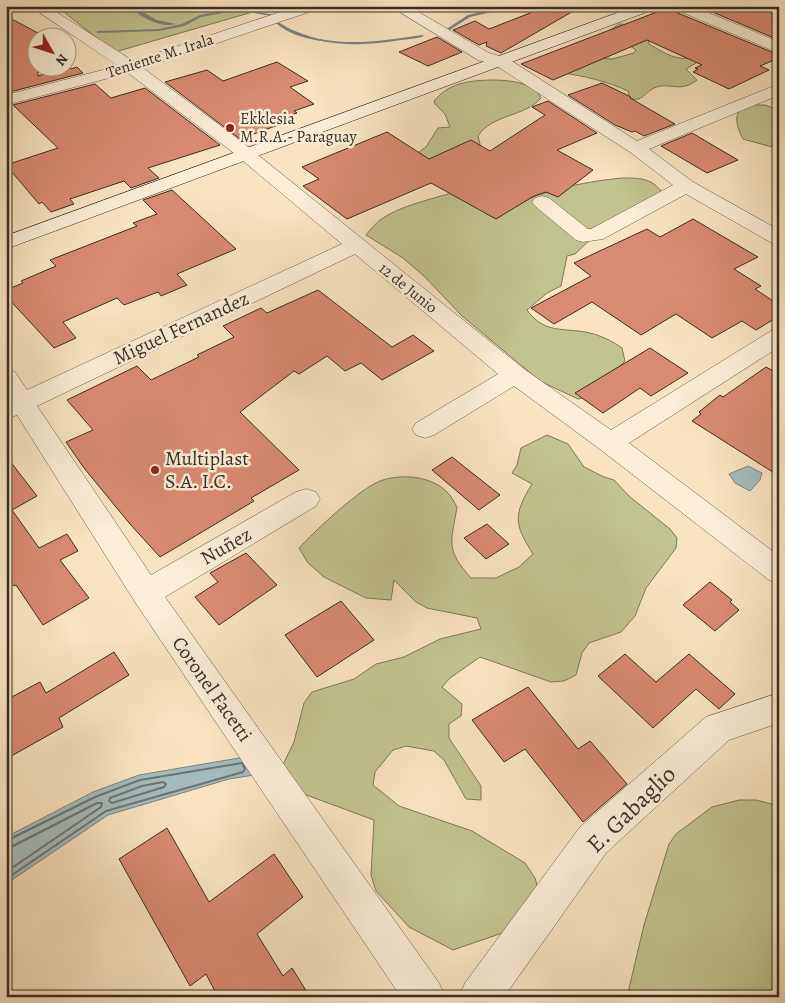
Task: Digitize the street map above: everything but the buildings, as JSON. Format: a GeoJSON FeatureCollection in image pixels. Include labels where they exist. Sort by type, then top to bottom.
{"type":"FeatureCollection","features":[{"type":"Feature","properties":{"kind":"street","name":"12 de Junio"},"geometry":{"type":"LineString","coordinates":[[37,6],[131,67],[241,151],[515,375],[610,443],[779,572]]}},
{"type":"Feature","properties":{"kind":"street","name":"Teniente M. Irala"},"geometry":{"type":"LineString","coordinates":[[6,100],[131,67],[313,6]]}},
{"type":"Feature","properties":{"kind":"street"},"geometry":{"type":"LineString","coordinates":[[397,6],[493,59],[636,148],[686,186],[779,239]]}},
{"type":"Feature","properties":{"kind":"street"},"geometry":{"type":"LineString","coordinates":[[493,59],[624,6]]}},
{"type":"Feature","properties":{"kind":"street"},"geometry":{"type":"LineString","coordinates":[[6,244],[241,151],[493,59],[650,6]]}},
{"type":"Feature","properties":{"kind":"street"},"geometry":{"type":"LineString","coordinates":[[679,6],[779,48]]}},
{"type":"Feature","properties":{"kind":"street"},"geometry":{"type":"LineString","coordinates":[[636,148],[778,91]]}},
{"type":"Feature","properties":{"kind":"street"},"geometry":{"type":"LineString","coordinates":[[6,229],[241,151]]}},
{"type":"Feature","properties":{"kind":"street"},"geometry":{"type":"LineString","coordinates":[[542,202],[584,236],[596,235],[686,186]]}},
{"type":"Feature","properties":{"kind":"street","name":"Miguel Fernandez"},"geometry":{"type":"LineString","coordinates":[[11,397],[355,246]]}},
{"type":"Feature","properties":{"kind":"street"},"geometry":{"type":"LineString","coordinates":[[610,443],[779,336]]}},
{"type":"Feature","properties":{"kind":"street"},"geometry":{"type":"LineString","coordinates":[[424,429],[515,375]]}},
{"type":"Feature","properties":{"kind":"street","name":"Coronel Facetti"},"geometry":{"type":"LineString","coordinates":[[11,397],[425,997]]}},
{"type":"Feature","properties":{"kind":"street","name":"Nuñez"},"geometry":{"type":"LineString","coordinates":[[146,593],[306,498]]}},
{"type":"Feature","properties":{"kind":"street","name":"E. Gabaglio"},"geometry":{"type":"LineString","coordinates":[[479,997],[593,840],[718,728],[779,708]]}},
{"type":"Feature","properties":{"kind":"green space"},"geometry":{"type":"Polygon","coordinates":[[[56,6],[273,6],[115,52],[56,6]]]}},
{"type":"Feature","properties":{"kind":"green space"},"geometry":{"type":"Polygon","coordinates":[[[619,24],[638,25],[648,36],[649,44],[676,57],[697,60],[696,63],[686,69],[697,80],[680,87],[660,86],[638,99],[634,99],[630,98],[628,91],[612,85],[586,77],[561,73],[598,58],[612,59],[634,53],[636,50],[609,31],[619,24]]]}},
{"type":"Feature","properties":{"kind":"green space"},"geometry":{"type":"Polygon","coordinates":[[[489,80],[511,81],[526,85],[537,92],[541,98],[526,109],[500,119],[484,129],[478,136],[480,144],[476,161],[433,158],[402,164],[426,147],[438,128],[450,127],[445,114],[434,101],[440,95],[459,84],[489,80]]]}},
{"type":"Feature","properties":{"kind":"green space"},"geometry":{"type":"Polygon","coordinates":[[[765,105],[779,110],[779,118],[772,125],[776,133],[772,147],[743,139],[737,124],[738,114],[744,107],[765,105]]]}},
{"type":"Feature","properties":{"kind":"green space"},"geometry":{"type":"Polygon","coordinates":[[[623,178],[649,181],[661,191],[659,195],[592,238],[575,254],[567,256],[561,286],[547,293],[527,310],[534,318],[548,327],[594,334],[622,348],[625,361],[604,383],[596,395],[578,399],[540,381],[462,316],[424,276],[403,258],[366,235],[374,225],[388,215],[416,203],[455,192],[496,219],[521,202],[538,195],[574,185],[623,178]]]}},
{"type":"Feature","properties":{"kind":"green space"},"geometry":{"type":"Polygon","coordinates":[[[547,435],[568,444],[584,467],[614,480],[629,496],[670,529],[677,538],[676,548],[646,588],[635,616],[621,632],[589,643],[582,653],[576,675],[564,681],[551,682],[480,657],[450,678],[442,687],[462,704],[461,716],[449,724],[449,738],[481,786],[481,800],[466,799],[444,760],[434,751],[406,746],[393,750],[375,772],[373,785],[399,806],[472,831],[525,863],[535,878],[540,895],[514,929],[453,950],[409,927],[376,891],[371,875],[374,820],[274,783],[294,742],[304,703],[312,692],[354,679],[376,664],[404,657],[440,639],[481,629],[477,618],[427,608],[416,602],[394,580],[391,600],[366,598],[324,577],[308,563],[299,548],[339,510],[374,484],[399,477],[424,479],[440,486],[446,491],[457,507],[452,545],[457,560],[471,578],[496,578],[519,567],[533,554],[522,535],[518,519],[521,504],[532,484],[512,473],[517,465],[521,448],[547,435]]]}},
{"type":"Feature","properties":{"kind":"green space"},"geometry":{"type":"Polygon","coordinates":[[[739,800],[756,800],[779,806],[779,997],[627,997],[644,925],[669,844],[676,834],[712,807],[739,800]]]}},
{"type":"Feature","properties":{"kind":"water"},"geometry":{"type":"Polygon","coordinates":[[[748,466],[762,473],[760,480],[750,491],[735,483],[729,474],[748,466]]]}},
{"type":"Feature","properties":{"kind":"water"},"geometry":{"type":"Polygon","coordinates":[[[245,757],[254,775],[229,779],[108,815],[6,884],[6,837],[93,792],[139,775],[245,757]]]}},
{"type":"Feature","properties":{"kind":"waterway"},"geometry":{"type":"LineString","coordinates":[[129,6],[155,21],[174,24]]}},
{"type":"Feature","properties":{"kind":"waterway"},"geometry":{"type":"LineString","coordinates":[[444,32],[469,16],[495,10],[501,6]]}},
{"type":"Feature","properties":{"kind":"waterway"},"geometry":{"type":"LineString","coordinates":[[98,32],[159,30],[183,25],[200,16],[223,12],[248,11],[272,15]]}},
{"type":"Feature","properties":{"kind":"waterway"},"geometry":{"type":"LineString","coordinates":[[278,23],[286,29],[308,37],[343,43],[380,42],[422,36]]}},
{"type":"Feature","properties":{"kind":"place","name":"Ekklesia M.R.A.- Paraguay"},"geometry":{"type":"Point","coordinates":[230,128]}},
{"type":"Feature","properties":{"kind":"place","name":"Multiplast S.A. I.C."},"geometry":{"type":"Point","coordinates":[155,470]}}]}
